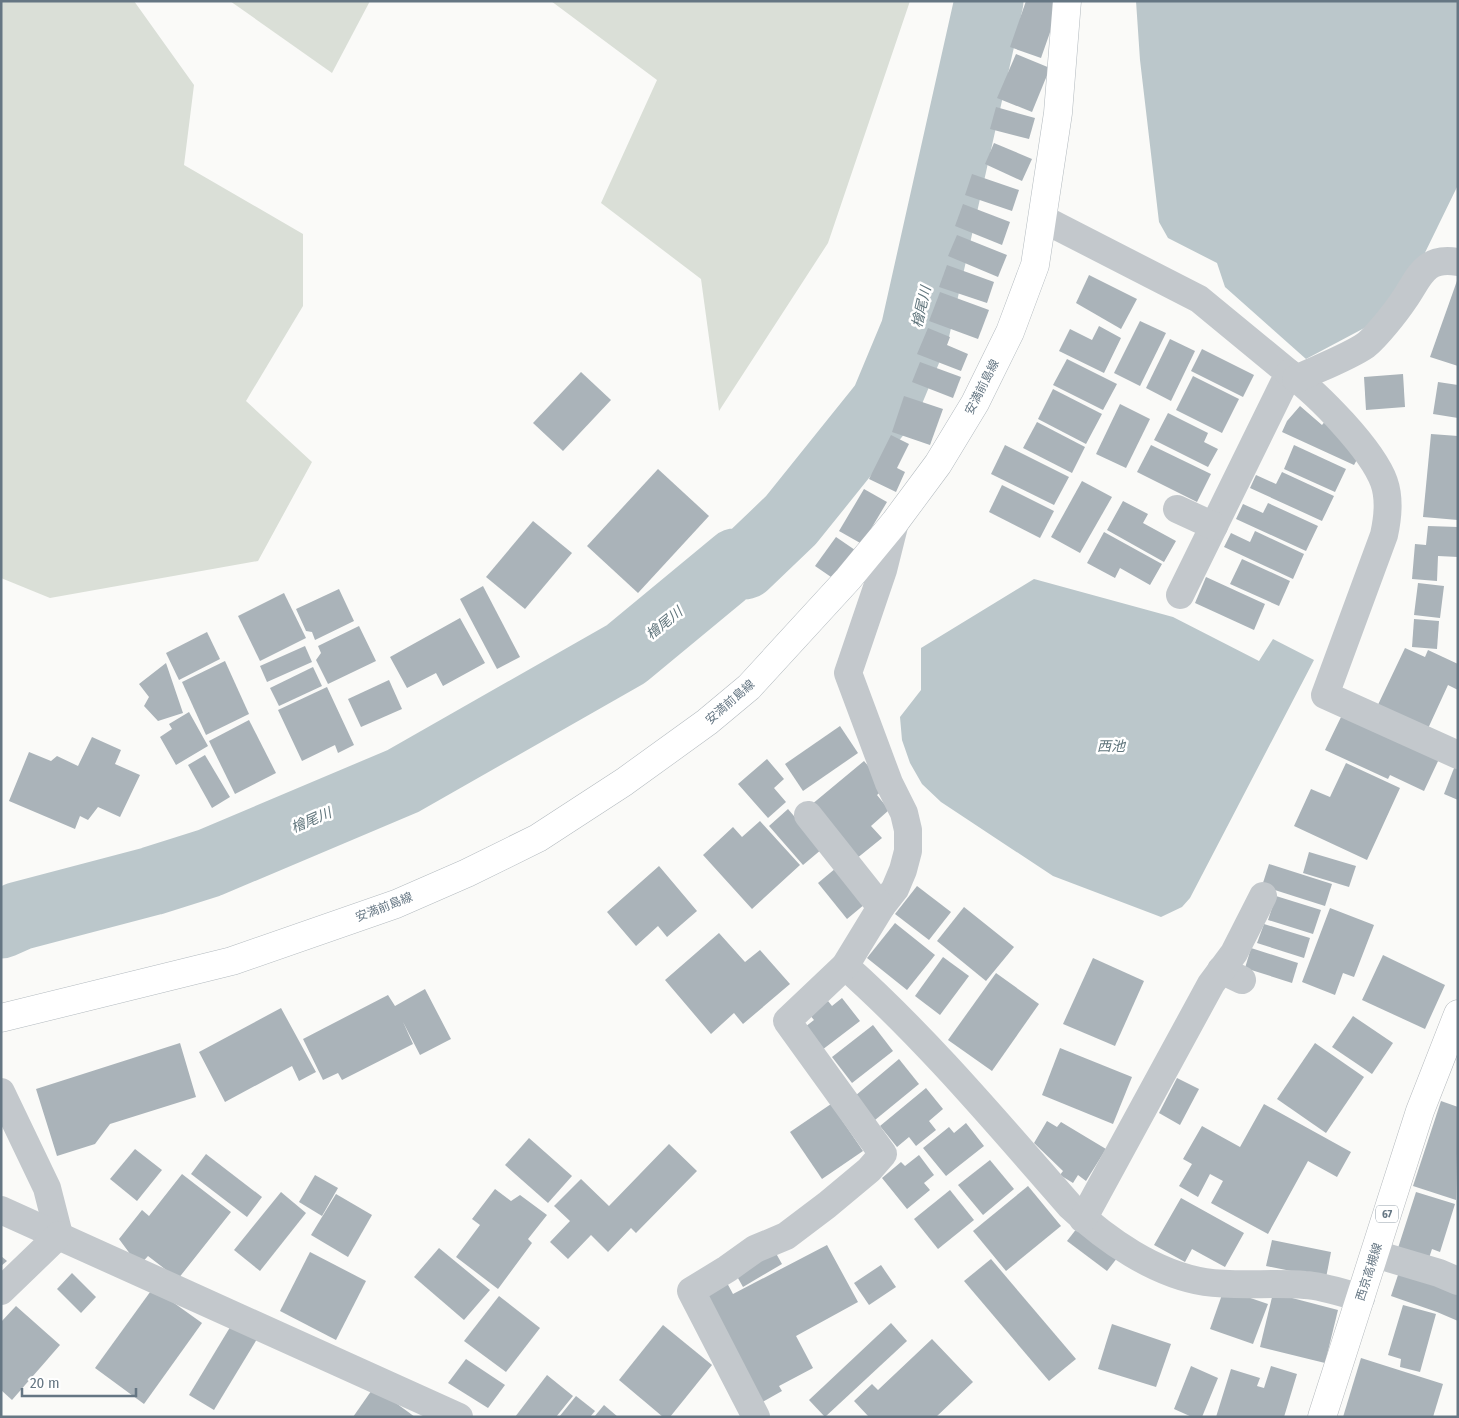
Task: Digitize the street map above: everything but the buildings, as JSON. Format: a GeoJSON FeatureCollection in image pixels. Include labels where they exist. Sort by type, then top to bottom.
{"type":"FeatureCollection","features":[{"type":"Feature","properties":{"kind":"main road","name":"安満前島線"},"geometry":{"type":"LineString","coordinates":[[1,1018],[232,961],[396,904],[538,838],[624,782],[707,722],[749,687],[848,579],[895,522],[938,464],[979,394],[1010,332],[1035,265],[1043,219],[1058,113],[1067,1]]}},
{"type":"Feature","properties":{"kind":"main road","name":"西京高槻線"},"geometry":{"type":"LineString","coordinates":[[1322,1417],[1420,1111],[1458,1014]]}},
{"type":"Feature","properties":{"kind":"street"},"geometry":{"type":"LineString","coordinates":[[1043,219],[1199,299],[1309,388],[1367,452],[1384,483],[1389,514],[1384,535],[1325,694],[1458,755]]}},
{"type":"Feature","properties":{"kind":"street"},"geometry":{"type":"LineString","coordinates":[[1180,595],[1293,376],[1366,344],[1403,301],[1423,269],[1434,263],[1446,260],[1458,262]]}},
{"type":"Feature","properties":{"kind":"street"},"geometry":{"type":"LineString","coordinates":[[1177,509],[1214,526]]}},
{"type":"Feature","properties":{"kind":"street"},"geometry":{"type":"LineString","coordinates":[[756,1417],[691,1291],[755,1249],[786,1236],[855,1182],[883,1154],[787,1021],[845,966],[881,907],[895,889],[908,851],[908,830],[904,813],[890,783],[848,673],[883,570],[895,522]]}},
{"type":"Feature","properties":{"kind":"street"},"geometry":{"type":"LineString","coordinates":[[808,815],[881,907]]}},
{"type":"Feature","properties":{"kind":"street"},"geometry":{"type":"LineString","coordinates":[[1084,1219],[1210,984],[1232,975],[1234,953],[1264,896]]}},
{"type":"Feature","properties":{"kind":"street"},"geometry":{"type":"LineString","coordinates":[[845,966],[871,989],[928,1048],[1084,1219],[1126,1250],[1165,1270],[1204,1282],[1306,1285],[1361,1298]]}},
{"type":"Feature","properties":{"kind":"street"},"geometry":{"type":"LineString","coordinates":[[1,1092],[47,1188],[59,1235]]}},
{"type":"Feature","properties":{"kind":"street"},"geometry":{"type":"LineString","coordinates":[[1,1210],[459,1417]]}},
{"type":"Feature","properties":{"kind":"street"},"geometry":{"type":"LineString","coordinates":[[1,1291],[59,1235]]}},
{"type":"Feature","properties":{"kind":"street"},"geometry":{"type":"LineString","coordinates":[[1375,1254],[1439,1273],[1458,1281]]}},
{"type":"Feature","properties":{"kind":"shaded area"},"geometry":{"type":"Polygon","coordinates":[[[1,1],[134,1],[194,85],[184,165],[303,234],[303,306],[246,401],[312,462],[258,561],[50,598],[1,578],[1,1]]]}},
{"type":"Feature","properties":{"kind":"shaded area"},"geometry":{"type":"Polygon","coordinates":[[[230,1],[370,1],[332,73],[230,1]]]}},
{"type":"Feature","properties":{"kind":"shaded area"},"geometry":{"type":"Polygon","coordinates":[[[551,1],[910,1],[828,243],[719,411],[701,279],[601,203],[657,80],[551,1]]]}},
{"type":"Feature","properties":{"kind":"water"},"geometry":{"type":"Polygon","coordinates":[[[1136,1],[1458,1],[1458,185],[1418,267],[1370,325],[1306,359],[1225,287],[1217,263],[1168,238],[1159,222],[1140,60],[1136,1]]]}},
{"type":"Feature","properties":{"kind":"water","name":"西池"},"geometry":{"type":"Polygon","coordinates":[[[1034,579],[1173,617],[1259,661],[1273,639],[1314,660],[1190,898],[1182,907],[1161,917],[1053,876],[941,802],[922,784],[910,763],[902,740],[900,717],[921,690],[921,648],[1034,579]]]}},
{"type":"Feature","properties":{"kind":"waterway","name":"檜尾川"},"geometry":{"type":"LineString","coordinates":[[1,924],[19,916],[152,881],[209,863],[403,781],[626,654],[736,563],[744,565],[791,520],[885,403],[915,331],[989,1]]}}]}
